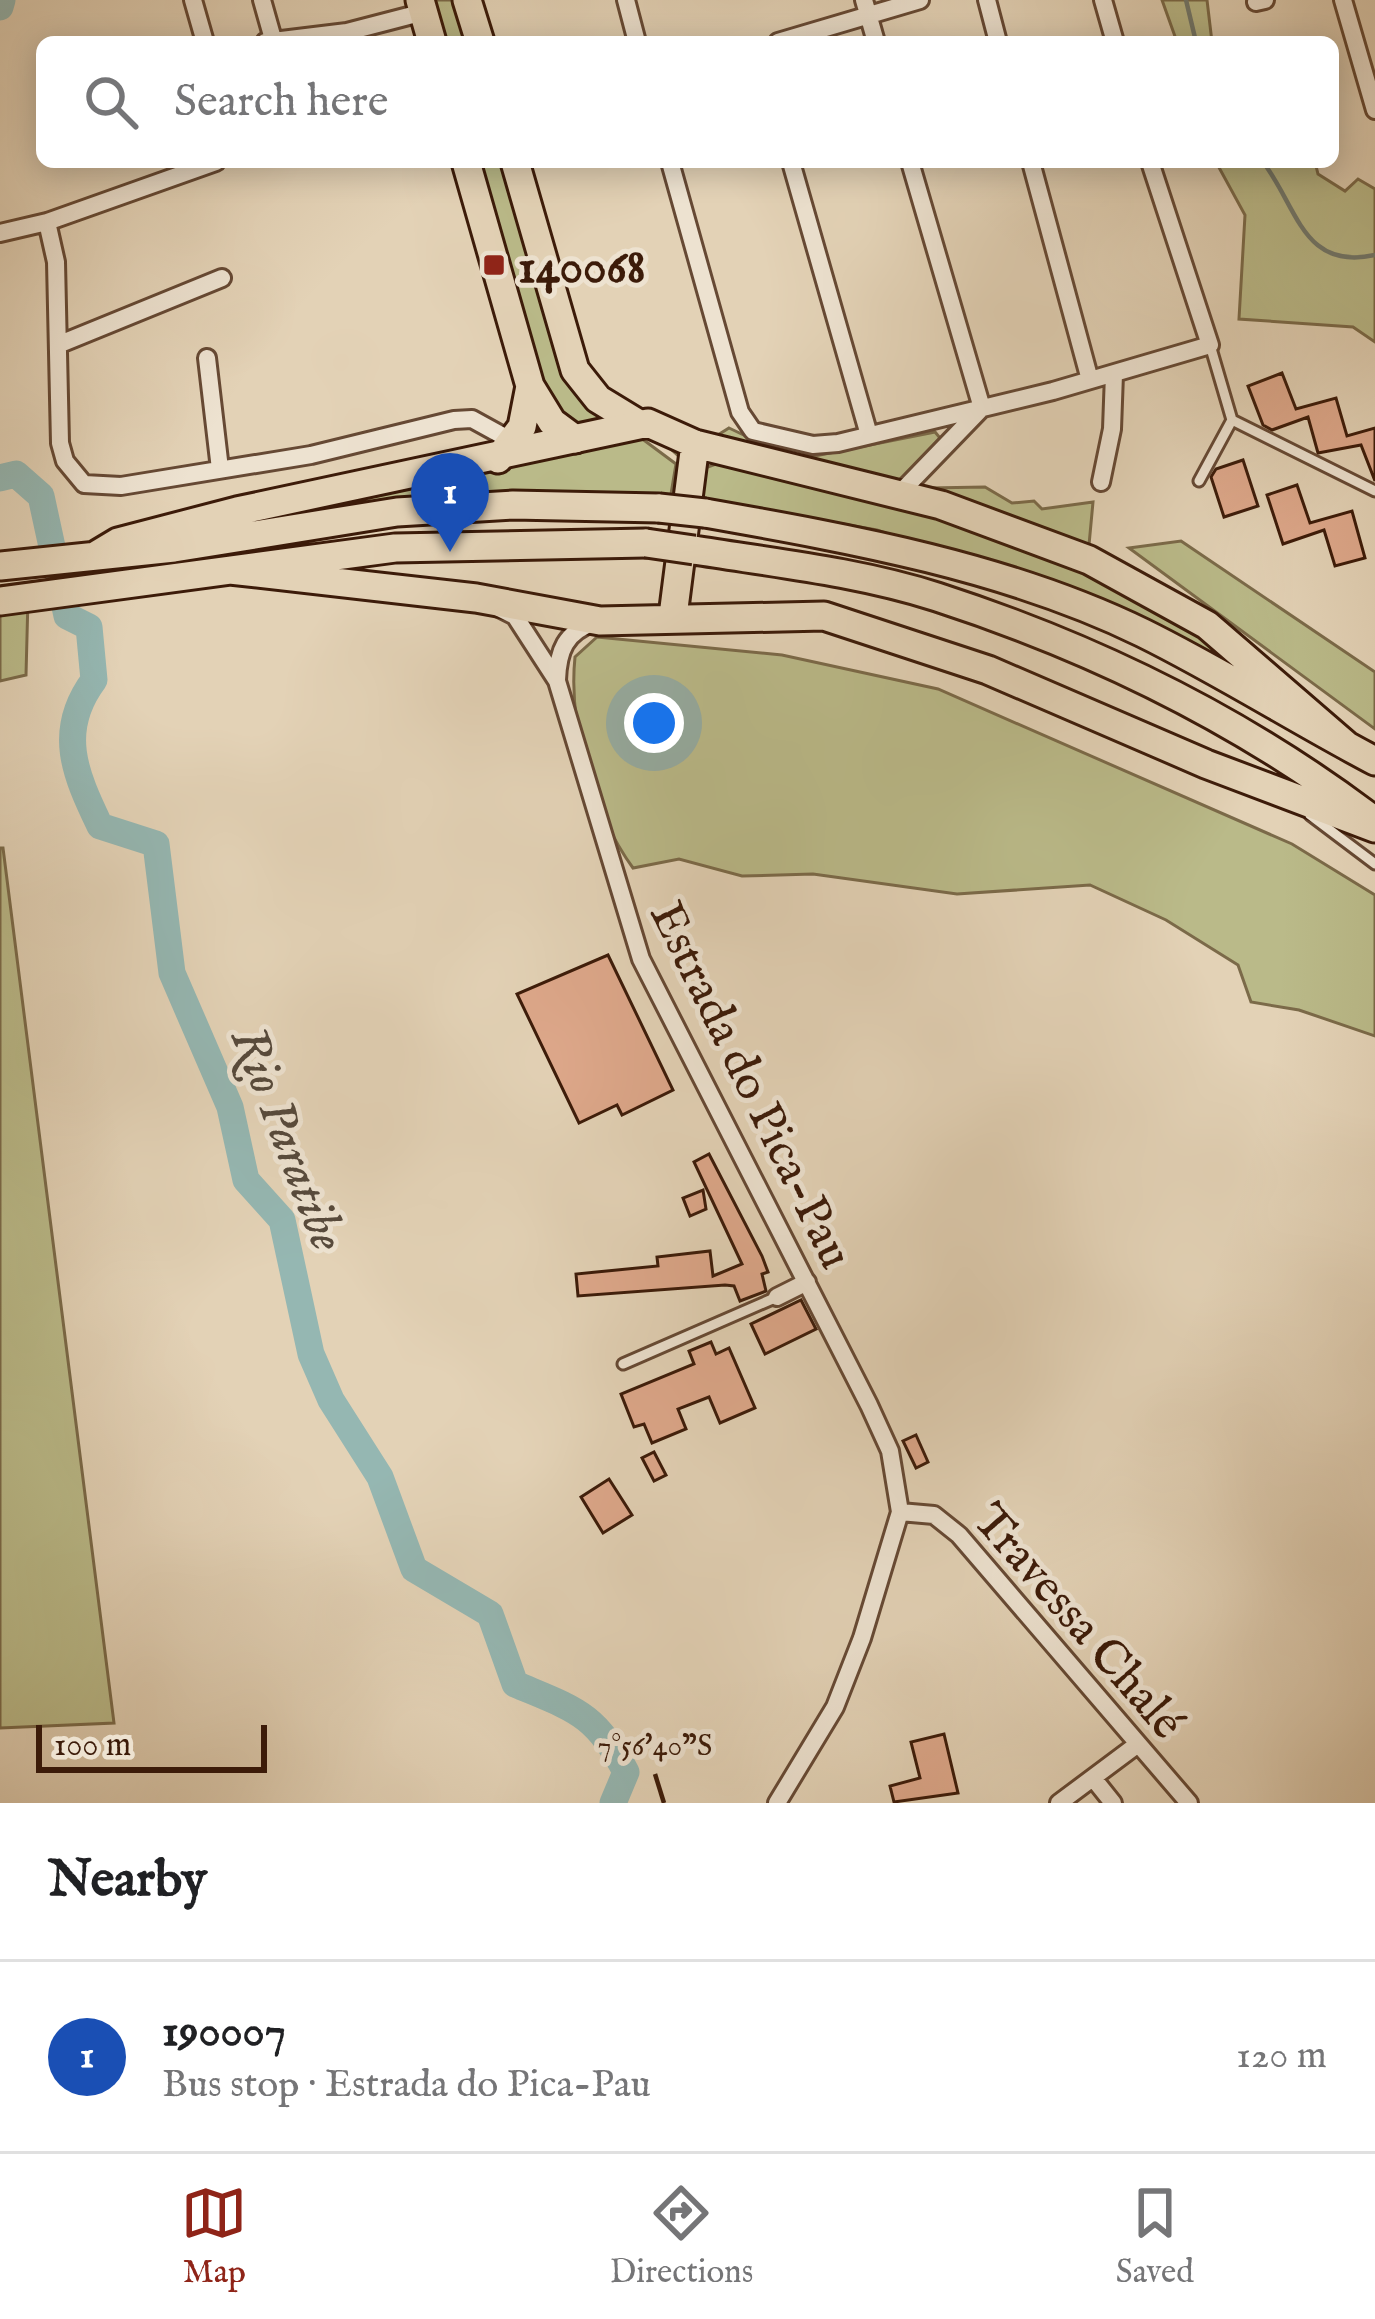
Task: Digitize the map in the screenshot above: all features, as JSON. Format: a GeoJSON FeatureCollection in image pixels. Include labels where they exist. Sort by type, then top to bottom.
{"type":"FeatureCollection","features":[{"type":"Feature","properties":{"kind":"main road"},"geometry":{"type":"LineString","coordinates":[[467,0],[478,36]]}},
{"type":"Feature","properties":{"kind":"main road"},"geometry":{"type":"LineString","coordinates":[[422,6],[430,36]]}},
{"type":"Feature","properties":{"kind":"main road"},"geometry":{"type":"LineString","coordinates":[[468,168],[530,386],[552,422],[574,439]]}},
{"type":"Feature","properties":{"kind":"main road"},"geometry":{"type":"LineString","coordinates":[[516,168],[575,370],[598,399],[639,424]]}},
{"type":"Feature","properties":{"kind":"main road"},"geometry":{"type":"LineString","coordinates":[[505,450],[521,427],[530,386]]}},
{"type":"Feature","properties":{"kind":"main road"},"geometry":{"type":"LineString","coordinates":[[86,555],[237,511],[505,450],[639,424],[658,426],[695,443],[898,495],[1041,539],[1171,602],[1250,659],[1346,745]]}},
{"type":"Feature","properties":{"kind":"main road"},"geometry":{"type":"LineString","coordinates":[[673,616],[695,443]]}},
{"type":"Feature","properties":{"kind":"main road"},"geometry":{"type":"LineString","coordinates":[[0,566],[174,548],[398,512],[512,505],[705,513],[869,542],[1004,581],[1140,632],[1375,761]]}},
{"type":"Feature","properties":{"kind":"main road"},"geometry":{"type":"LineString","coordinates":[[0,602],[230,570],[479,543],[646,543],[694,550],[872,581],[1017,626],[1231,724],[1304,768],[1375,824]]}},
{"type":"Feature","properties":{"kind":"main road"},"geometry":{"type":"LineString","coordinates":[[230,570],[476,598],[600,621],[824,616],[988,670],[1264,788],[1375,824]]}},
{"type":"Feature","properties":{"kind":"street"},"geometry":{"type":"LineString","coordinates":[[194,0],[203,36]]}},
{"type":"Feature","properties":{"kind":"street"},"geometry":{"type":"LineString","coordinates":[[262,0],[268,36]]}},
{"type":"Feature","properties":{"kind":"street"},"geometry":{"type":"LineString","coordinates":[[379,0],[385,21]]}},
{"type":"Feature","properties":{"kind":"street"},"geometry":{"type":"LineString","coordinates":[[626,0],[635,36]]}},
{"type":"Feature","properties":{"kind":"street"},"geometry":{"type":"LineString","coordinates":[[793,36],[867,7],[920,0]]}},
{"type":"Feature","properties":{"kind":"street"},"geometry":{"type":"LineString","coordinates":[[987,0],[996,36]]}},
{"type":"Feature","properties":{"kind":"street"},"geometry":{"type":"LineString","coordinates":[[1103,0],[1113,36]]}},
{"type":"Feature","properties":{"kind":"street"},"geometry":{"type":"LineString","coordinates":[[1343,0],[1375,110]]}},
{"type":"Feature","properties":{"kind":"street"},"geometry":{"type":"LineString","coordinates":[[345,36],[422,6]]}},
{"type":"Feature","properties":{"kind":"street"},"geometry":{"type":"LineString","coordinates":[[0,233],[47,223],[199,168]]}},
{"type":"Feature","properties":{"kind":"street"},"geometry":{"type":"LineString","coordinates":[[672,168],[736,400],[753,431],[813,445],[982,408],[1210,345],[1152,168]]}},
{"type":"Feature","properties":{"kind":"street"},"geometry":{"type":"LineString","coordinates":[[793,168],[869,435]]}},
{"type":"Feature","properties":{"kind":"street"},"geometry":{"type":"LineString","coordinates":[[912,168],[982,408]]}},
{"type":"Feature","properties":{"kind":"street"},"geometry":{"type":"LineString","coordinates":[[1033,168],[1090,380]]}},
{"type":"Feature","properties":{"kind":"street"},"geometry":{"type":"LineString","coordinates":[[47,223],[56,262],[59,443],[73,474],[84,484],[121,486],[311,455],[454,420],[472,419],[505,450]]}},
{"type":"Feature","properties":{"kind":"street"},"geometry":{"type":"LineString","coordinates":[[60,344],[222,278]]}},
{"type":"Feature","properties":{"kind":"street"},"geometry":{"type":"LineString","coordinates":[[207,358],[220,469]]}},
{"type":"Feature","properties":{"kind":"street"},"geometry":{"type":"LineString","coordinates":[[1101,482],[1112,429],[1114,374]]}},
{"type":"Feature","properties":{"kind":"street"},"geometry":{"type":"LineString","coordinates":[[898,495],[982,408]]}},
{"type":"Feature","properties":{"kind":"street","name":"Estrada do Pica-Pau"},"geometry":{"type":"LineString","coordinates":[[476,598],[515,616],[557,681],[641,959],[890,1451],[900,1512]]}},
{"type":"Feature","properties":{"kind":"street"},"geometry":{"type":"LineString","coordinates":[[557,681],[565,641],[579,627],[600,621]]}},
{"type":"Feature","properties":{"kind":"street"},"geometry":{"type":"LineString","coordinates":[[777,1297],[807,1282]]}},
{"type":"Feature","properties":{"kind":"street"},"geometry":{"type":"LineString","coordinates":[[777,1803],[835,1707],[900,1512]]}},
{"type":"Feature","properties":{"kind":"street","name":"Travessa Chalé"},"geometry":{"type":"LineString","coordinates":[[900,1512],[934,1515],[959,1534],[1189,1803]]}},
{"type":"Feature","properties":{"kind":"street"},"geometry":{"type":"LineString","coordinates":[[1059,1803],[1138,1744]]}},
{"type":"Feature","properties":{"kind":"street"},"geometry":{"type":"LineString","coordinates":[[1093,1778],[1113,1803]]}},
{"type":"Feature","properties":{"kind":"lane"},"geometry":{"type":"LineString","coordinates":[[1198,481],[1232,420],[1210,345]]}},
{"type":"Feature","properties":{"kind":"lane"},"geometry":{"type":"LineString","coordinates":[[1232,420],[1375,491]]}},
{"type":"Feature","properties":{"kind":"lane"},"geometry":{"type":"LineString","coordinates":[[1264,788],[1298,806],[1375,864]]}},
{"type":"Feature","properties":{"kind":"lane"},"geometry":{"type":"LineString","coordinates":[[623,1364],[777,1297]]}},
{"type":"Feature","properties":{"kind":"green space"},"geometry":{"type":"Polygon","coordinates":[[[425,0],[461,0],[472,36],[435,36],[425,0]]]}},
{"type":"Feature","properties":{"kind":"green space"},"geometry":{"type":"Polygon","coordinates":[[[1162,0],[1207,0],[1211,36],[1175,36],[1162,0]]]}},
{"type":"Feature","properties":{"kind":"green space"},"geometry":{"type":"Polygon","coordinates":[[[472,168],[511,168],[576,390],[612,420],[522,447],[531,374],[472,168]]]}},
{"type":"Feature","properties":{"kind":"green space"},"geometry":{"type":"Polygon","coordinates":[[[1219,168],[1316,168],[1318,174],[1345,191],[1358,179],[1375,189],[1375,342],[1353,327],[1239,319],[1245,215],[1219,168]]]}},
{"type":"Feature","properties":{"kind":"green space"},"geometry":{"type":"Polygon","coordinates":[[[729,428],[784,454],[815,456],[935,432],[940,438],[897,487],[813,469],[682,459],[653,433],[713,438],[729,428]]]}},
{"type":"Feature","properties":{"kind":"green space"},"geometry":{"type":"Polygon","coordinates":[[[637,435],[676,464],[670,500],[512,491],[194,527],[637,435]]]}},
{"type":"Feature","properties":{"kind":"green space"},"geometry":{"type":"Polygon","coordinates":[[[724,461],[957,519],[1075,559],[1175,610],[1282,696],[1095,606],[877,530],[696,498],[705,468],[724,461]]]}},
{"type":"Feature","properties":{"kind":"green space"},"geometry":{"type":"Polygon","coordinates":[[[985,487],[1012,503],[1034,501],[1042,509],[1093,502],[1089,545],[928,488],[985,487]]]}},
{"type":"Feature","properties":{"kind":"green space"},"geometry":{"type":"Polygon","coordinates":[[[1181,541],[1375,672],[1375,729],[1129,548],[1181,541]]]}},
{"type":"Feature","properties":{"kind":"green space"},"geometry":{"type":"Polygon","coordinates":[[[28,598],[26,675],[0,681],[0,605],[28,598]]]}},
{"type":"Feature","properties":{"kind":"green space"},"geometry":{"type":"Polygon","coordinates":[[[597,637],[782,655],[938,689],[1292,844],[1375,895],[1375,1036],[1299,1010],[1251,1002],[1238,965],[1166,920],[1090,885],[957,894],[813,874],[742,876],[679,859],[633,868],[595,795],[575,711],[575,657],[597,637]]]}},
{"type":"Feature","properties":{"kind":"green space"},"geometry":{"type":"Polygon","coordinates":[[[3,848],[114,1723],[0,1728],[3,848]]]}},
{"type":"Feature","properties":{"kind":"building"},"geometry":{"type":"Polygon","coordinates":[[[1282,373],[1296,409],[1336,398],[1347,436],[1375,428],[1375,481],[1361,445],[1318,453],[1308,417],[1272,430],[1263,425],[1248,386],[1282,373]]]}},
{"type":"Feature","properties":{"kind":"building"},"geometry":{"type":"Polygon","coordinates":[[[1243,460],[1258,506],[1224,517],[1211,477],[1216,469],[1243,460]]]}},
{"type":"Feature","properties":{"kind":"building"},"geometry":{"type":"Polygon","coordinates":[[[1297,485],[1310,523],[1352,511],[1365,558],[1335,566],[1324,530],[1283,544],[1267,495],[1297,485]]]}},
{"type":"Feature","properties":{"kind":"building"},"geometry":{"type":"Polygon","coordinates":[[[608,955],[673,1090],[622,1115],[617,1105],[579,1123],[517,994],[608,955]]]}},
{"type":"Feature","properties":{"kind":"building"},"geometry":{"type":"Polygon","coordinates":[[[709,1154],[762,1256],[768,1272],[762,1274],[766,1291],[740,1301],[734,1286],[725,1285],[578,1296],[576,1274],[658,1266],[657,1257],[710,1251],[713,1276],[742,1264],[694,1162],[709,1154]]]}},
{"type":"Feature","properties":{"kind":"building"},"geometry":{"type":"Polygon","coordinates":[[[703,1190],[706,1209],[690,1216],[683,1198],[703,1190]]]}},
{"type":"Feature","properties":{"kind":"building"},"geometry":{"type":"Polygon","coordinates":[[[801,1300],[816,1329],[765,1354],[751,1324],[801,1300]]]}},
{"type":"Feature","properties":{"kind":"building"},"geometry":{"type":"Polygon","coordinates":[[[711,1342],[716,1354],[729,1348],[755,1408],[720,1423],[709,1397],[678,1409],[686,1429],[652,1443],[644,1424],[634,1427],[621,1394],[694,1364],[689,1351],[711,1342]]]}},
{"type":"Feature","properties":{"kind":"building"},"geometry":{"type":"Polygon","coordinates":[[[916,1435],[928,1462],[916,1468],[903,1441],[916,1435]]]}},
{"type":"Feature","properties":{"kind":"building"},"geometry":{"type":"Polygon","coordinates":[[[654,1452],[666,1475],[654,1481],[642,1458],[654,1452]]]}},
{"type":"Feature","properties":{"kind":"building"},"geometry":{"type":"Polygon","coordinates":[[[609,1479],[632,1515],[603,1533],[581,1497],[609,1479]]]}},
{"type":"Feature","properties":{"kind":"building"},"geometry":{"type":"Polygon","coordinates":[[[944,1734],[958,1793],[894,1802],[890,1786],[920,1778],[911,1742],[944,1734]]]}},
{"type":"Feature","properties":{"kind":"waterway","name":"Rio Paratibe"},"geometry":{"type":"LineString","coordinates":[[0,7],[2,0]]}},
{"type":"Feature","properties":{"kind":"waterway"},"geometry":{"type":"LineString","coordinates":[[1186,0],[1195,36]]}},
{"type":"Feature","properties":{"kind":"waterway"},"geometry":{"type":"LineString","coordinates":[[1267,168],[1317,245],[1332,254],[1375,255]]}},
{"type":"Feature","properties":{"kind":"waterway","name":"Rio Paratibe"},"geometry":{"type":"LineString","coordinates":[[0,478],[16,474],[41,496],[67,616],[89,627],[94,680],[75,717],[77,770],[100,826],[156,844],[172,973],[230,1107],[246,1180],[282,1220],[311,1354],[331,1400],[380,1477],[414,1569],[490,1614],[515,1684],[581,1715],[615,1752],[626,1772],[613,1803]]}},
{"type":"Feature","properties":{"kind":"place","name":"140068"},"geometry":{"type":"Point","coordinates":[494,265]}},
{"type":"Feature","properties":{"kind":"place","name":"190007"},"geometry":{"type":"Point","coordinates":[450,552]}}]}
